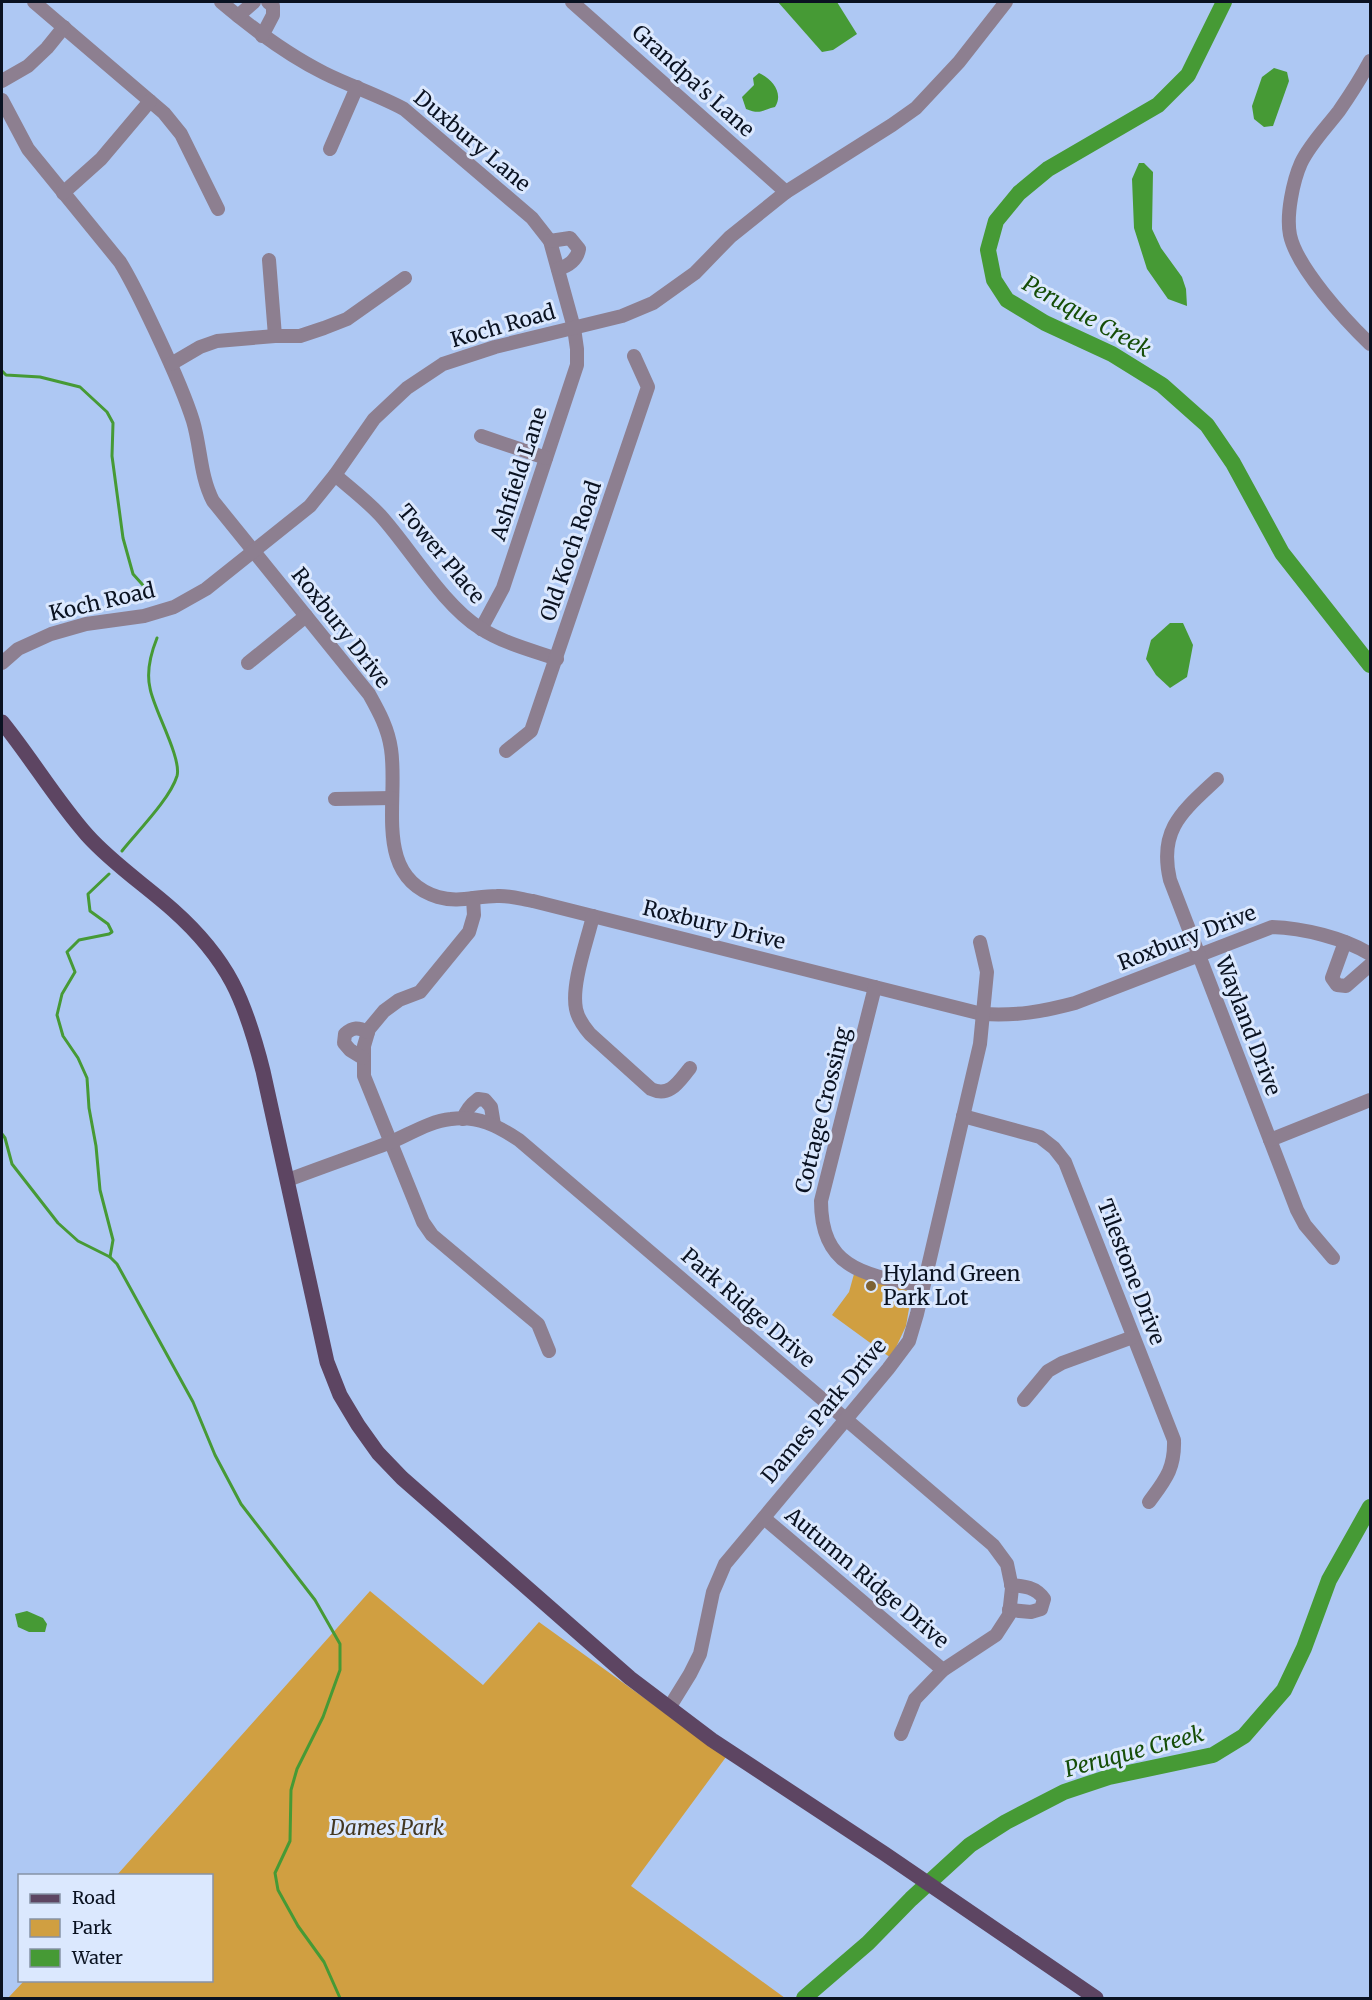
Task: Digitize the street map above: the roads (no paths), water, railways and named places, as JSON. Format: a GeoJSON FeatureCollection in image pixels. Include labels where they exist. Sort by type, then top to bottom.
{"type":"FeatureCollection","features":[{"type":"Feature","properties":{"kind":"main road"},"geometry":{"type":"LineString","coordinates":[[2,722],[87,835],[112,860],[172,909],[202,938],[235,984],[255,1038],[327,1362],[340,1395],[378,1453],[425,1499],[588,1643],[669,1708],[712,1740],[885,1854],[1096,1998]]}},
{"type":"Feature","properties":{"kind":"street"},"geometry":{"type":"LineString","coordinates":[[34,2],[164,113],[181,134],[218,209]]}},
{"type":"Feature","properties":{"kind":"street","name":"Duxbury Lane"},"geometry":{"type":"LineString","coordinates":[[221,2],[262,36],[324,73],[385,99],[413,116],[532,218],[550,241],[574,328]]}},
{"type":"Feature","properties":{"kind":"street"},"geometry":{"type":"LineString","coordinates":[[238,16],[254,2]]}},
{"type":"Feature","properties":{"kind":"street"},"geometry":{"type":"LineString","coordinates":[[262,36],[273,15],[273,6],[268,2]]}},
{"type":"Feature","properties":{"kind":"street","name":"Grandpa's Lane"},"geometry":{"type":"LineString","coordinates":[[572,2],[786,192]]}},
{"type":"Feature","properties":{"kind":"street","name":"Koch Road"},"geometry":{"type":"LineString","coordinates":[[2,663],[18,649],[51,634],[86,624],[144,616],[174,607],[206,589],[310,506],[374,419],[407,388],[443,364],[495,347],[622,316],[652,303],[695,273],[730,237],[786,192],[916,108],[958,62],[1006,2]]}},
{"type":"Feature","properties":{"kind":"street"},"geometry":{"type":"LineString","coordinates":[[2,81],[28,66],[64,27]]}},
{"type":"Feature","properties":{"kind":"street"},"geometry":{"type":"LineString","coordinates":[[1371,61],[1357,86],[1301,163],[1289,211],[1290,235],[1302,262],[1320,289],[1371,344]]}},
{"type":"Feature","properties":{"kind":"street"},"geometry":{"type":"LineString","coordinates":[[330,149],[357,87]]}},
{"type":"Feature","properties":{"kind":"street","name":"Roxbury Drive"},"geometry":{"type":"LineString","coordinates":[[2,100],[28,149],[120,262],[131,280],[171,364],[197,436],[206,489],[213,501],[369,694],[384,721],[391,749],[392,841],[398,863],[406,878],[423,891],[439,898],[456,900],[497,896],[533,901],[982,1014],[1014,1016],[1075,1004],[1272,927],[1290,928],[1346,942],[1371,954]]}},
{"type":"Feature","properties":{"kind":"street"},"geometry":{"type":"LineString","coordinates":[[63,193],[100,159],[150,101]]}},
{"type":"Feature","properties":{"kind":"street"},"geometry":{"type":"LineString","coordinates":[[550,241],[570,238],[579,249],[578,255],[570,264],[558,269]]}},
{"type":"Feature","properties":{"kind":"street"},"geometry":{"type":"LineString","coordinates":[[269,260],[275,336]]}},
{"type":"Feature","properties":{"kind":"street"},"geometry":{"type":"LineString","coordinates":[[171,364],[200,347],[217,341],[300,336],[347,319],[405,278]]}},
{"type":"Feature","properties":{"kind":"street","name":"Ashfield Lane"},"geometry":{"type":"LineString","coordinates":[[481,629],[503,588],[577,365],[574,328]]}},
{"type":"Feature","properties":{"kind":"street","name":"Old Koch Road"},"geometry":{"type":"LineString","coordinates":[[506,751],[531,731],[648,387],[634,356]]}},
{"type":"Feature","properties":{"kind":"street"},"geometry":{"type":"LineString","coordinates":[[481,436],[546,458]]}},
{"type":"Feature","properties":{"kind":"street","name":"Tower Place"},"geometry":{"type":"LineString","coordinates":[[334,476],[364,499],[381,516],[451,603],[481,629],[557,659]]}},
{"type":"Feature","properties":{"kind":"street"},"geometry":{"type":"LineString","coordinates":[[248,663],[306,616]]}},
{"type":"Feature","properties":{"kind":"street","name":"Wayland Drive"},"geometry":{"type":"LineString","coordinates":[[1217,779],[1178,819],[1169,836],[1166,856],[1170,880],[1297,1210],[1305,1225],[1333,1258]]}},
{"type":"Feature","properties":{"kind":"street"},"geometry":{"type":"LineString","coordinates":[[334,799],[392,798]]}},
{"type":"Feature","properties":{"kind":"street"},"geometry":{"type":"LineString","coordinates":[[473,898],[474,915],[469,932],[420,992],[399,1000],[384,1011],[368,1032],[364,1046],[364,1076],[423,1222],[432,1235],[538,1324],[549,1351]]}},
{"type":"Feature","properties":{"kind":"street"},"geometry":{"type":"LineString","coordinates":[[593,916],[574,993],[576,1011],[582,1024],[598,1042],[651,1089],[658,1092],[672,1089],[690,1068]]}},
{"type":"Feature","properties":{"kind":"street","name":"Dames Park Drive"},"geometry":{"type":"LineString","coordinates":[[669,1708],[700,1654],[713,1592],[725,1564],[909,1341],[980,1044],[987,972],[980,942]]}},
{"type":"Feature","properties":{"kind":"street"},"geometry":{"type":"LineString","coordinates":[[1346,942],[1332,978],[1337,985],[1346,986],[1371,965]]}},
{"type":"Feature","properties":{"kind":"street","name":"Cottage Crossing"},"geometry":{"type":"LineString","coordinates":[[875,987],[820,1201],[822,1227],[833,1248],[851,1267],[871,1276],[922,1287]]}},
{"type":"Feature","properties":{"kind":"street"},"geometry":{"type":"LineString","coordinates":[[363,1058],[344,1043],[345,1034],[352,1028],[360,1028],[368,1032]]}},
{"type":"Feature","properties":{"kind":"street"},"geometry":{"type":"LineString","coordinates":[[463,1119],[465,1111],[471,1104],[478,1099],[485,1100],[491,1107],[494,1125]]}},
{"type":"Feature","properties":{"kind":"street"},"geometry":{"type":"LineString","coordinates":[[1270,1140],[1371,1100]]}},
{"type":"Feature","properties":{"kind":"street","name":"Tilestone Drive"},"geometry":{"type":"LineString","coordinates":[[963,1116],[1040,1137],[1054,1148],[1065,1162],[1174,1440],[1174,1457],[1168,1476],[1149,1502]]}},
{"type":"Feature","properties":{"kind":"street","name":"Park Ridge Drive"},"geometry":{"type":"LineString","coordinates":[[288,1180],[450,1119],[483,1121],[494,1125],[519,1140],[993,1545],[1007,1564],[1011,1585],[1009,1615],[996,1635],[943,1670],[915,1699],[901,1734]]}},
{"type":"Feature","properties":{"kind":"street"},"geometry":{"type":"LineString","coordinates":[[1024,1400],[1048,1371],[1134,1337]]}},
{"type":"Feature","properties":{"kind":"street","name":"Autumn Ridge Drive"},"geometry":{"type":"LineString","coordinates":[[764,1518],[943,1670]]}},
{"type":"Feature","properties":{"kind":"street"},"geometry":{"type":"LineString","coordinates":[[1009,1610],[1031,1612],[1041,1609],[1044,1599],[1036,1591],[1025,1586],[1011,1585]]}},
{"type":"Feature","properties":{"kind":"water"},"geometry":{"type":"Polygon","coordinates":[[[778,2],[837,2],[857,34],[833,50],[822,52],[778,2]]]}},
{"type":"Feature","properties":{"kind":"water"},"geometry":{"type":"Polygon","coordinates":[[[1274,68],[1287,72],[1289,81],[1273,126],[1264,127],[1254,119],[1252,106],[1262,77],[1274,68]]]}},
{"type":"Feature","properties":{"kind":"water"},"geometry":{"type":"Polygon","coordinates":[[[759,73],[772,83],[778,97],[775,107],[755,112],[746,109],[742,97],[754,85],[753,78],[759,73]]]}},
{"type":"Feature","properties":{"kind":"water"},"geometry":{"type":"Polygon","coordinates":[[[1139,163],[1144,163],[1153,172],[1152,229],[1161,248],[1182,277],[1186,289],[1187,306],[1168,299],[1147,269],[1134,228],[1132,179],[1139,163]]]}},
{"type":"Feature","properties":{"kind":"water"},"geometry":{"type":"Polygon","coordinates":[[[1170,623],[1183,623],[1193,645],[1187,677],[1170,688],[1156,675],[1146,659],[1151,640],[1170,623]]]}},
{"type":"Feature","properties":{"kind":"water"},"geometry":{"type":"Polygon","coordinates":[[[27,1611],[43,1618],[47,1624],[45,1632],[29,1632],[18,1627],[15,1614],[27,1611]]]}},
{"type":"Feature","properties":{"kind":"waterway","name":"Peruque Creek"},"geometry":{"type":"LineString","coordinates":[[1224,2],[1188,75],[1158,105],[1048,169],[1019,193],[996,221],[988,250],[994,280],[1007,300],[1045,323],[1112,354],[1162,385],[1207,425],[1233,463],[1282,553],[1370,665]]}},
{"type":"Feature","properties":{"kind":"waterway"},"geometry":{"type":"LineString","coordinates":[[2,371],[6,375],[40,377],[80,387],[107,412],[113,423],[112,456],[123,538],[133,574],[150,593]]}},
{"type":"Feature","properties":{"kind":"waterway"},"geometry":{"type":"LineString","coordinates":[[122,851],[168,795],[177,776],[175,757],[152,697],[149,682],[150,662],[157,638]]}},
{"type":"Feature","properties":{"kind":"waterway"},"geometry":{"type":"LineString","coordinates":[[109,874],[88,894],[90,911],[108,924],[112,932],[79,940],[67,952],[75,972],[62,994],[57,1015],[63,1036],[78,1058],[87,1078],[100,1190],[113,1240],[110,1257]]}},
{"type":"Feature","properties":{"kind":"waterway"},"geometry":{"type":"LineString","coordinates":[[2,1134],[12,1164],[58,1223],[78,1241],[110,1257],[117,1264],[193,1402],[215,1455],[241,1504],[315,1600],[340,1644],[340,1670],[323,1717],[297,1769],[291,1790],[290,1841],[275,1873],[278,1890],[298,1926],[324,1962],[340,1998]]}},
{"type":"Feature","properties":{"kind":"waterway","name":"Peruque Creek"},"geometry":{"type":"LineString","coordinates":[[804,1998],[868,1943],[911,1899],[970,1845],[1006,1822],[1064,1792],[1109,1777],[1213,1755],[1244,1736],[1284,1690],[1304,1648],[1329,1580],[1370,1507]]}},
{"type":"Feature","properties":{"kind":"place","name":"Hyland Green Park Lot"},"geometry":{"type":"Point","coordinates":[871,1286]}},
{"type":"Feature","properties":{"kind":"park label","name":"Dames Park"},"geometry":{"type":"Point","coordinates":[387,1828]}}]}
